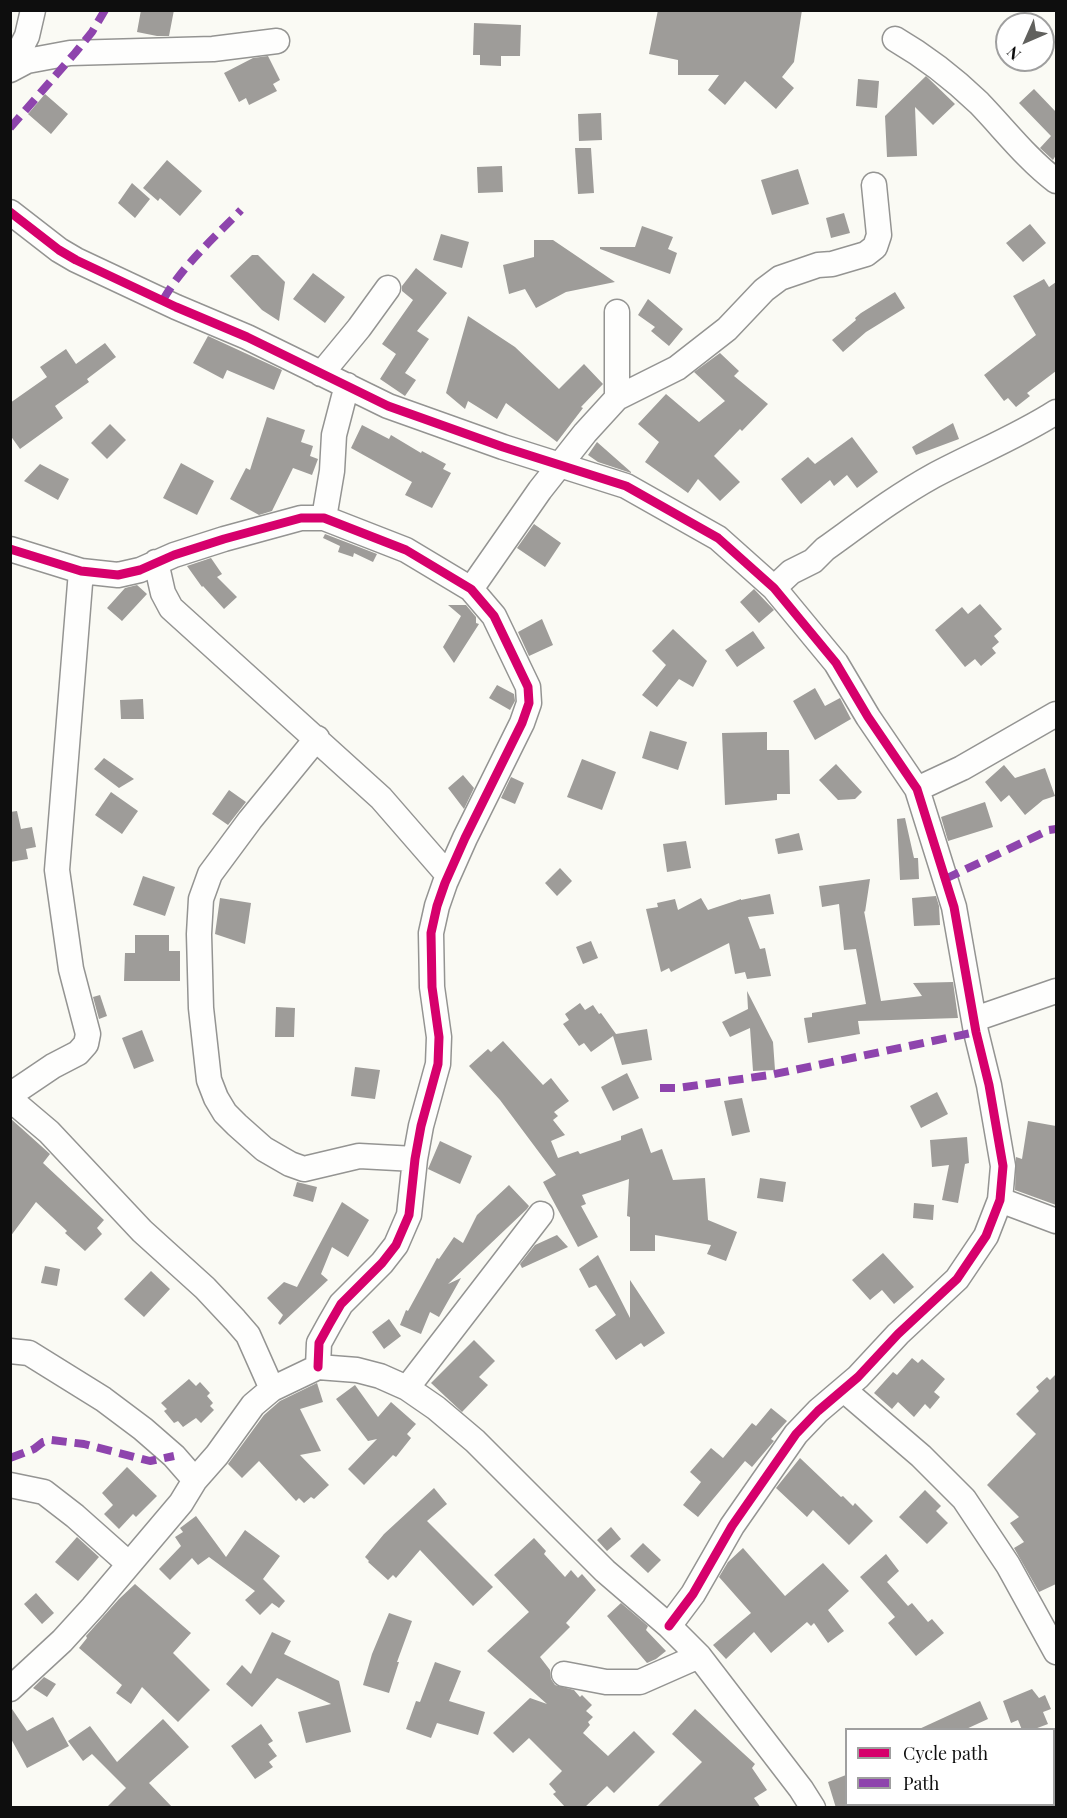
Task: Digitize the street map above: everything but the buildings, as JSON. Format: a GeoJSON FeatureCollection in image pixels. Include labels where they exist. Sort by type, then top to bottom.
{"type":"FeatureCollection","features":[{"type":"Feature","properties":{"kind":"street"},"geometry":{"type":"LineString","coordinates":[[10,70],[27,36],[33,10]]}},
{"type":"Feature","properties":{"kind":"street"},"geometry":{"type":"LineString","coordinates":[[895,39],[936,65],[978,103],[1022,151],[1056,181]]}},
{"type":"Feature","properties":{"kind":"street"},"geometry":{"type":"LineString","coordinates":[[10,70],[27,61],[70,53],[213,49],[277,41]]}},
{"type":"Feature","properties":{"kind":"street"},"geometry":{"type":"LineString","coordinates":[[471,589],[560,465],[585,433],[617,399],[677,368],[727,329],[764,290],[780,278],[866,254],[875,246],[879,235],[874,185]]}},
{"type":"Feature","properties":{"kind":"street"},"geometry":{"type":"LineString","coordinates":[[10,212],[59,250],[76,260],[247,337],[388,406],[503,447],[626,486],[718,538],[774,588],[836,663],[868,717],[917,789],[954,907],[1003,1166],[1000,1200],[986,1236],[957,1279],[796,1434],[732,1527],[693,1594],[669,1626]]}},
{"type":"Feature","properties":{"kind":"street"},"geometry":{"type":"LineString","coordinates":[[321,374],[388,288]]}},
{"type":"Feature","properties":{"kind":"street"},"geometry":{"type":"LineString","coordinates":[[617,312],[617,399]]}},
{"type":"Feature","properties":{"kind":"street"},"geometry":{"type":"LineString","coordinates":[[324,518],[332,471],[334,435],[347,386]]}},
{"type":"Feature","properties":{"kind":"street"},"geometry":{"type":"LineString","coordinates":[[774,588],[791,572],[813,561],[825,549],[906,492],[933,476],[1025,431],[1056,412]]}},
{"type":"Feature","properties":{"kind":"street"},"geometry":{"type":"LineString","coordinates":[[10,549],[81,571],[118,575],[140,570],[156,562],[224,539],[301,518],[324,518],[406,549],[471,589],[494,616],[528,687],[529,703],[513,744],[488,789],[436,906],[431,933],[432,987],[439,1037],[438,1064],[421,1126],[409,1215],[396,1245],[382,1263],[341,1304],[319,1343],[318,1367]]}},
{"type":"Feature","properties":{"kind":"street"},"geometry":{"type":"LineString","coordinates":[[156,562],[163,593],[171,608],[381,798],[448,875]]}},
{"type":"Feature","properties":{"kind":"street"},"geometry":{"type":"LineString","coordinates":[[81,571],[57,870],[71,969],[88,1034],[86,1044],[78,1053],[52,1066],[10,1097],[49,1132],[142,1231],[205,1288],[235,1320],[248,1335],[272,1389]]}},
{"type":"Feature","properties":{"kind":"street"},"geometry":{"type":"LineString","coordinates":[[917,789],[962,768],[1056,714]]}},
{"type":"Feature","properties":{"kind":"street"},"geometry":{"type":"LineString","coordinates":[[317,738],[250,820],[210,874],[201,899],[199,934],[201,1008],[209,1080],[221,1105],[237,1125],[264,1149],[290,1164],[304,1169],[359,1156],[415,1158]]}},
{"type":"Feature","properties":{"kind":"street"},"geometry":{"type":"LineString","coordinates":[[975,1019],[1056,991]]}},
{"type":"Feature","properties":{"kind":"street"},"geometry":{"type":"LineString","coordinates":[[1000,1200],[1056,1221]]}},
{"type":"Feature","properties":{"kind":"street"},"geometry":{"type":"LineString","coordinates":[[407,1388],[541,1214]]}},
{"type":"Feature","properties":{"kind":"street"},"geometry":{"type":"LineString","coordinates":[[10,1351],[29,1353],[103,1399],[174,1456],[195,1480]]}},
{"type":"Feature","properties":{"kind":"street"},"geometry":{"type":"LineString","coordinates":[[10,1689],[62,1641],[129,1564],[181,1503],[195,1480],[217,1455],[253,1405],[272,1389],[318,1367],[357,1370],[380,1376],[407,1388],[436,1408],[475,1441],[605,1571],[669,1626],[699,1656],[801,1789],[813,1808]]}},
{"type":"Feature","properties":{"kind":"street"},"geometry":{"type":"LineString","coordinates":[[844,1389],[921,1456],[964,1499],[1008,1565],[1056,1652]]}},
{"type":"Feature","properties":{"kind":"street"},"geometry":{"type":"LineString","coordinates":[[10,1485],[44,1492],[129,1564]]}},
{"type":"Feature","properties":{"kind":"street"},"geometry":{"type":"LineString","coordinates":[[564,1674],[606,1682],[640,1682],[699,1656]]}},
{"type":"Feature","properties":{"kind":"marked path"},"geometry":{"type":"LineString","coordinates":[[10,128],[92,32],[105,10]]}},
{"type":"Feature","properties":{"kind":"marked path"},"geometry":{"type":"LineString","coordinates":[[163,300],[189,264],[241,210]]}},
{"type":"Feature","properties":{"kind":"marked path"},"geometry":{"type":"LineString","coordinates":[[945,879],[1049,830],[1056,829]]}},
{"type":"Feature","properties":{"kind":"marked path"},"geometry":{"type":"LineString","coordinates":[[660,1088],[677,1088],[770,1075],[976,1032]]}},
{"type":"Feature","properties":{"kind":"marked path"},"geometry":{"type":"LineString","coordinates":[[10,1458],[51,1440],[84,1444],[150,1461],[174,1456]]}},
{"type":"Feature","properties":{"kind":"cycle path"},"geometry":{"type":"LineString","coordinates":[[10,212],[59,250],[76,260],[247,337],[388,406],[503,447],[626,486],[718,538],[774,588],[836,663],[868,717],[917,789],[954,907],[1003,1166],[1000,1200],[986,1236],[957,1279],[898,1334],[858,1377],[818,1411],[796,1434],[732,1526],[693,1594],[669,1626]]}},
{"type":"Feature","properties":{"kind":"cycle path"},"geometry":{"type":"LineString","coordinates":[[10,549],[81,571],[118,575],[140,570],[174,555],[224,539],[301,518],[324,518],[406,550],[471,589],[494,616],[528,687],[529,703],[522,723],[465,838],[437,906],[431,933],[432,987],[439,1037],[438,1064],[421,1126],[409,1215],[396,1245],[382,1263],[341,1304],[319,1343],[318,1367]]}}]}
